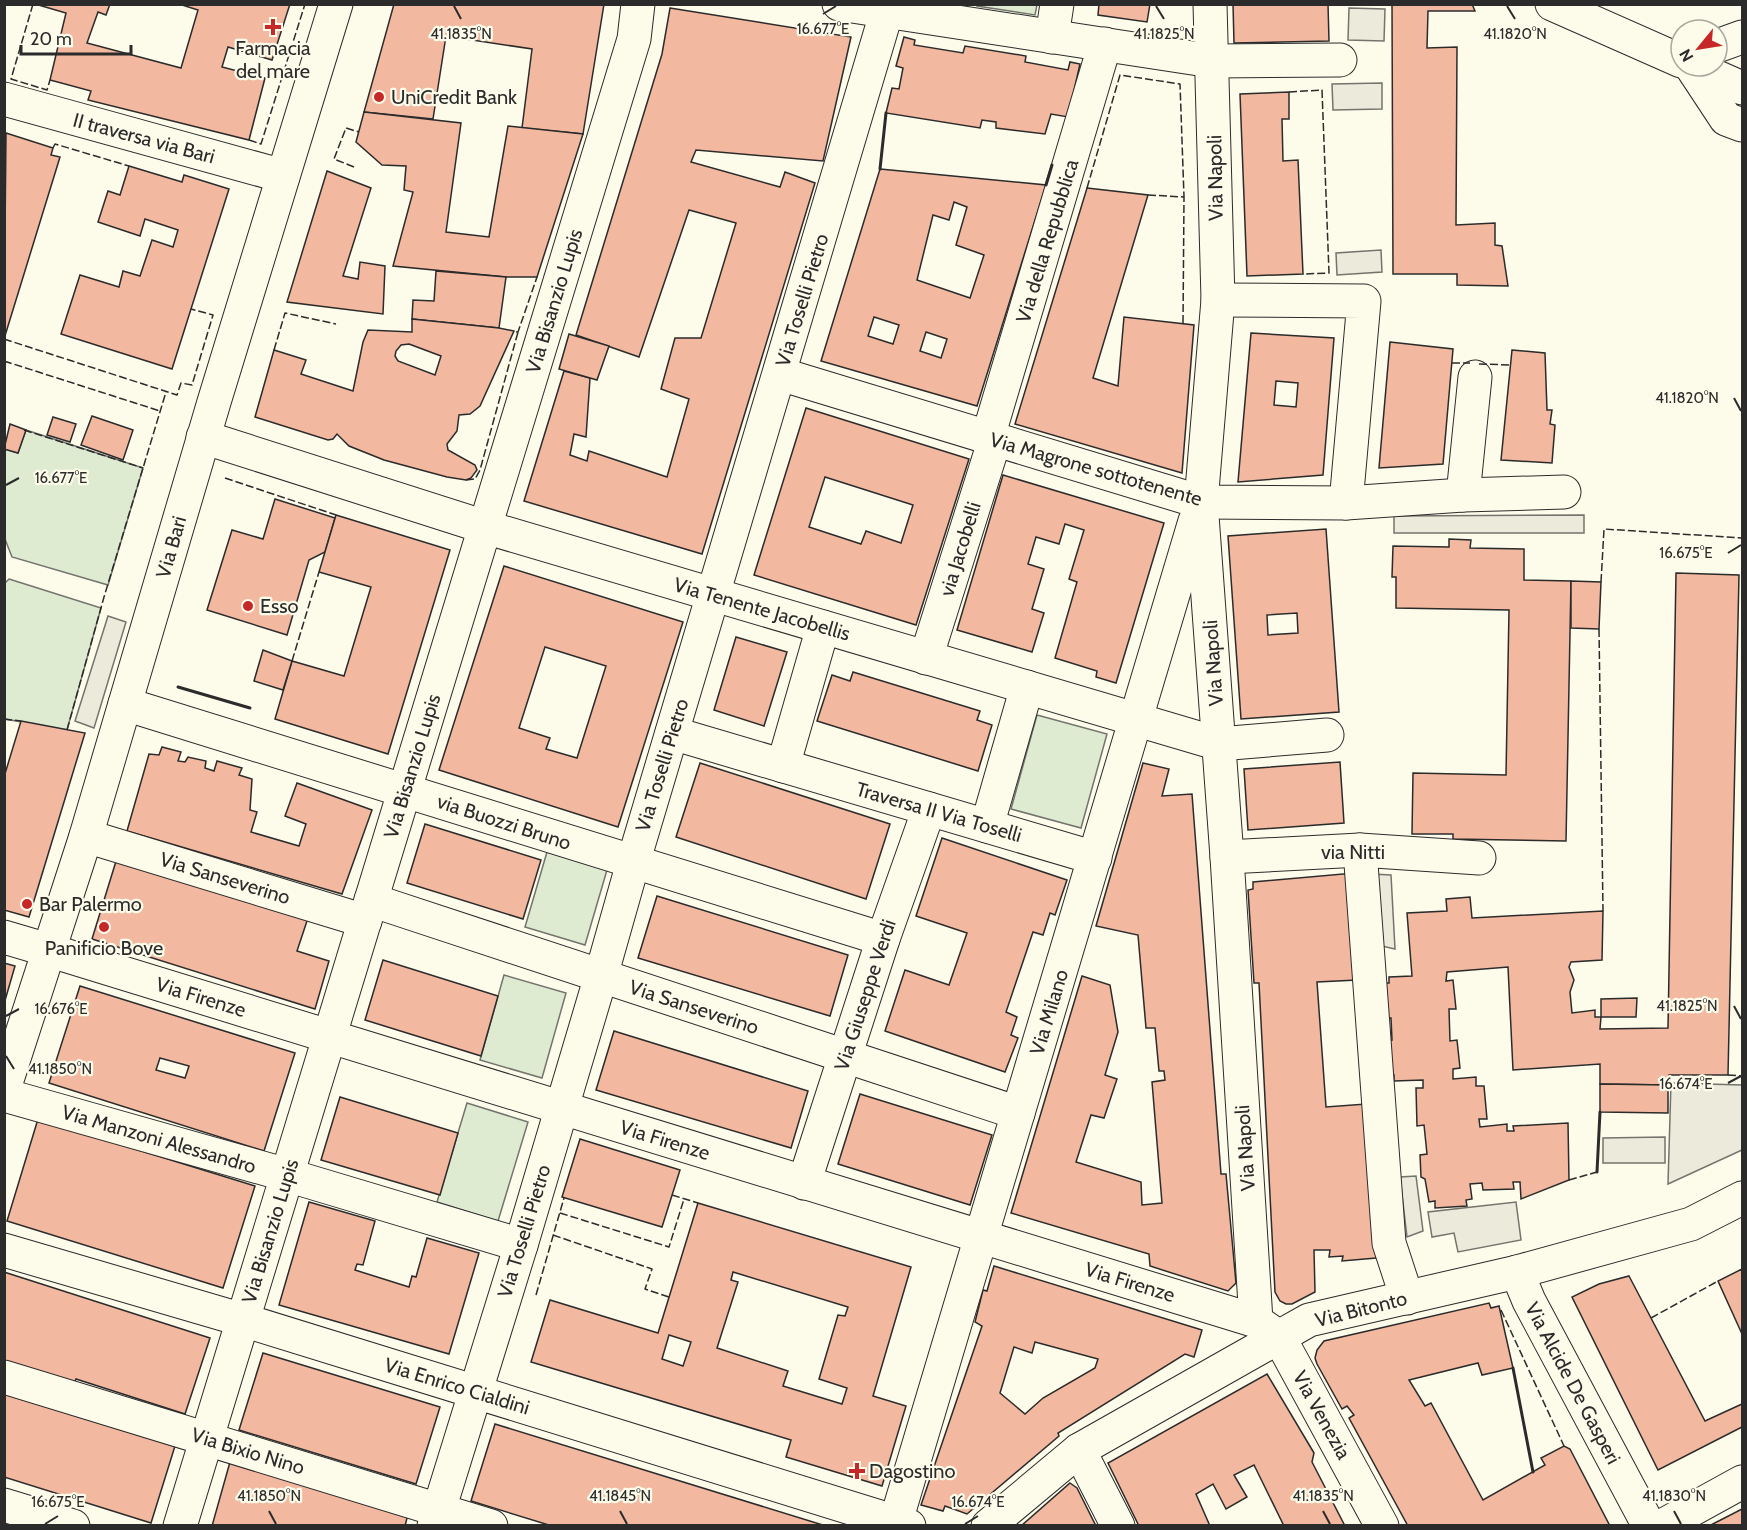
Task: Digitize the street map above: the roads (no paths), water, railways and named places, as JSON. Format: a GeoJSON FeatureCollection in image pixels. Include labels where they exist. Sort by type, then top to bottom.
{"type":"FeatureCollection","features":[{"type":"Feature","properties":{"kind":"street","name":"Via Bari"},"geometry":{"type":"LineString","coordinates":[[4,1089],[86,836],[203,437],[336,4]]}},
{"type":"Feature","properties":{"kind":"street","name":"Via Bisanzio Lupis"},"geometry":{"type":"LineString","coordinates":[[180,1526],[634,39],[638,4]]}},
{"type":"Feature","properties":{"kind":"street"},"geometry":{"type":"LineString","coordinates":[[839,4],[889,8],[1052,37],[1212,61],[1340,60]]}},
{"type":"Feature","properties":{"kind":"street"},"geometry":{"type":"LineString","coordinates":[[1052,37],[1056,4]]}},
{"type":"Feature","properties":{"kind":"street","name":"Via Napoli"},"geometry":{"type":"LineString","coordinates":[[1210,4],[1218,300],[1201,502],[1227,857],[1268,1329]]}},
{"type":"Feature","properties":{"kind":"street"},"geometry":{"type":"LineString","coordinates":[[1552,4],[1669,56]]}},
{"type":"Feature","properties":{"kind":"street","name":"Via Toselli Pietro"},"geometry":{"type":"LineString","coordinates":[[436,1517],[602,976],[633,863],[889,8]]}},
{"type":"Feature","properties":{"kind":"street","name":"Via della Repubblica"},"geometry":{"type":"LineString","coordinates":[[991,438],[1105,44]]}},
{"type":"Feature","properties":{"kind":"street"},"geometry":{"type":"LineString","coordinates":[[1699,78],[1726,120],[1743,125]]}},
{"type":"Feature","properties":{"kind":"street"},"geometry":{"type":"LineString","coordinates":[[1719,78],[1743,88]]}},
{"type":"Feature","properties":{"kind":"street","name":"II traversa via Bari"},"geometry":{"type":"LineString","coordinates":[[4,99],[283,176]]}},
{"type":"Feature","properties":{"kind":"street"},"geometry":{"type":"LineString","coordinates":[[1218,300],[1364,301],[1346,503]]}},
{"type":"Feature","properties":{"kind":"street","name":"Via Magrone sottotenente"},"geometry":{"type":"LineString","coordinates":[[780,374],[1201,502],[1346,503],[1463,495],[1564,492]]}},
{"type":"Feature","properties":{"kind":"street"},"geometry":{"type":"LineString","coordinates":[[1463,495],[1474,377]]}},
{"type":"Feature","properties":{"kind":"street","name":"Via Tenente Jacobellis"},"geometry":{"type":"LineString","coordinates":[[203,437],[485,527],[1218,744],[1327,735]]}},
{"type":"Feature","properties":{"kind":"street","name":"via Jacobelli"},"geometry":{"type":"LineString","coordinates":[[926,658],[991,438]]}},
{"type":"Feature","properties":{"kind":"street","name":"Via Milano"},"geometry":{"type":"LineString","coordinates":[[902,1523],[980,1236],[1201,502]]}},
{"type":"Feature","properties":{"kind":"street"},"geometry":{"type":"LineString","coordinates":[[783,766],[823,627]]}},
{"type":"Feature","properties":{"kind":"street"},"geometry":{"type":"LineString","coordinates":[[987,826],[1027,687]]}},
{"type":"Feature","properties":{"kind":"street","name":"via Buozzi Bruno"},"geometry":{"type":"LineString","coordinates":[[125,704],[883,939]]}},
{"type":"Feature","properties":{"kind":"street","name":"Traversa II Via Toselli"},"geometry":{"type":"LineString","coordinates":[[672,734],[1095,858]]}},
{"type":"Feature","properties":{"kind":"street","name":"Via Giuseppe Verdi"},"geometry":{"type":"LineString","coordinates":[[804,1183],[883,939],[929,809]]}},
{"type":"Feature","properties":{"kind":"street","name":"Via Sanseverino"},"geometry":{"type":"LineString","coordinates":[[86,836],[602,976],[1018,1113]]}},
{"type":"Feature","properties":{"kind":"street"},"geometry":{"type":"LineString","coordinates":[[1360,850],[1389,1243],[1407,1298]]}},
{"type":"Feature","properties":{"kind":"street","name":"via Nitti"},"geometry":{"type":"LineString","coordinates":[[1227,857],[1360,850],[1479,858]]}},
{"type":"Feature","properties":{"kind":"street","name":"Via Firenze"},"geometry":{"type":"LineString","coordinates":[[4,938],[980,1236],[1268,1329]]}},
{"type":"Feature","properties":{"kind":"street","name":"Via Manzoni Alessandro"},"geometry":{"type":"LineString","coordinates":[[4,1095],[287,1175],[521,1245]]}},
{"type":"Feature","properties":{"kind":"street","name":"Via Bitonto"},"geometry":{"type":"LineString","coordinates":[[988,1526],[1079,1450],[1268,1329],[1517,1272],[1691,1224],[1743,1198]]}},
{"type":"Feature","properties":{"kind":"street","name":"Via Enrico Cialdini"},"geometry":{"type":"LineString","coordinates":[[4,1250],[243,1320],[902,1523]]}},
{"type":"Feature","properties":{"kind":"street","name":"Via Alcide De Gasperi"},"geometry":{"type":"LineString","coordinates":[[1517,1272],[1529,1301],[1649,1526]]}},
{"type":"Feature","properties":{"kind":"street","name":"Via Venezia"},"geometry":{"type":"LineString","coordinates":[[1268,1329],[1382,1526]]}},
{"type":"Feature","properties":{"kind":"street","name":"Via Bixio Nino"},"geometry":{"type":"LineString","coordinates":[[4,1377],[206,1437],[436,1517],[491,1526]]}},
{"type":"Feature","properties":{"kind":"street"},"geometry":{"type":"LineString","coordinates":[[1079,1450],[1118,1526]]}},
{"type":"Feature","properties":{"kind":"street"},"geometry":{"type":"LineString","coordinates":[[1662,1526],[1743,1482]]}},
{"type":"Feature","properties":{"kind":"street"},"geometry":{"type":"LineString","coordinates":[[4,1505],[73,1526]]}},
{"type":"Feature","properties":{"kind":"place","name":"Farmacia del mare"},"geometry":{"type":"Point","coordinates":[273,27]}},
{"type":"Feature","properties":{"kind":"place","name":"UniCredit Bank"},"geometry":{"type":"Point","coordinates":[379,97]}},
{"type":"Feature","properties":{"kind":"place","name":"Esso"},"geometry":{"type":"Point","coordinates":[248,606]}},
{"type":"Feature","properties":{"kind":"place","name":"Bar Palermo"},"geometry":{"type":"Point","coordinates":[27,904]}},
{"type":"Feature","properties":{"kind":"place","name":"Panificio Bove"},"geometry":{"type":"Point","coordinates":[104,927]}},
{"type":"Feature","properties":{"kind":"place","name":"Dagostino"},"geometry":{"type":"Point","coordinates":[857,1471]}}]}
